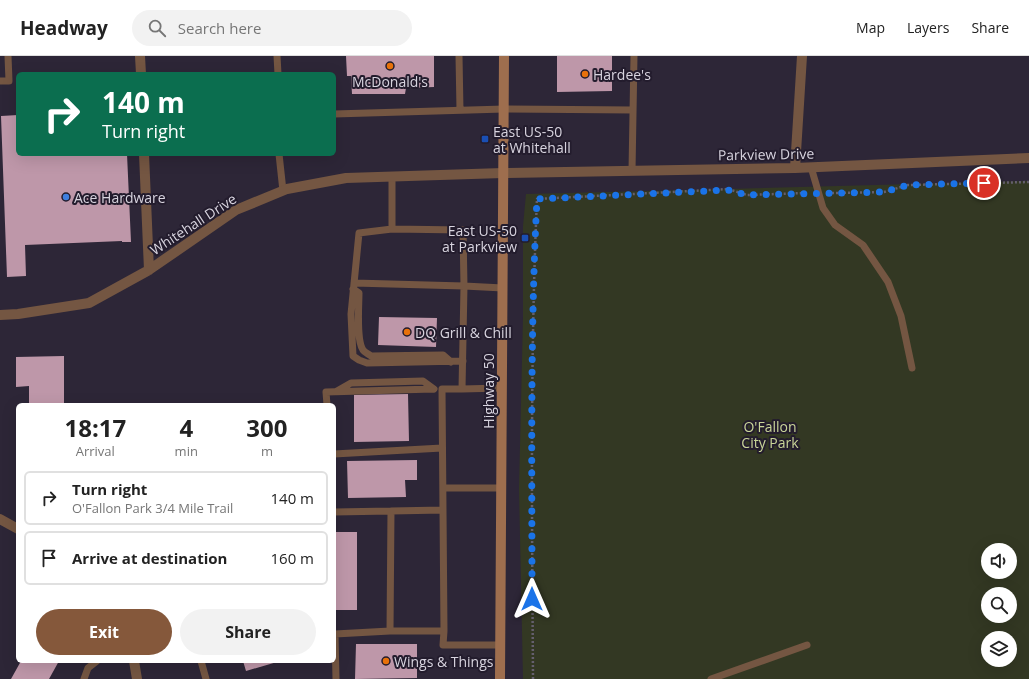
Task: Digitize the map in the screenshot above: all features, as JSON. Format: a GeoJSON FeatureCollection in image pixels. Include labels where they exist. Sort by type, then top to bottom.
{"type":"FeatureCollection","features":[{"type":"Feature","properties":{"kind":"main road","name":"Highway 50"},"geometry":{"type":"LineString","coordinates":[[500,679],[504,56]]}},
{"type":"Feature","properties":{"kind":"street"},"geometry":{"type":"LineString","coordinates":[[140,56],[141,72]]}},
{"type":"Feature","properties":{"kind":"street"},"geometry":{"type":"LineString","coordinates":[[795,168],[802,56]]}},
{"type":"Feature","properties":{"kind":"street"},"geometry":{"type":"LineString","coordinates":[[144,156],[149,270]]}},
{"type":"Feature","properties":{"kind":"street","name":"Parkview Drive"},"geometry":{"type":"LineString","coordinates":[[503,173],[795,168],[1029,158]]}},
{"type":"Feature","properties":{"kind":"street","name":"Whitehall Drive"},"geometry":{"type":"LineString","coordinates":[[0,315],[18,314],[89,303],[149,270],[236,210],[287,189],[346,178],[503,173]]}},
{"type":"Feature","properties":{"kind":"street"},"geometry":{"type":"LineString","coordinates":[[0,519],[16,527]]}},
{"type":"Feature","properties":{"kind":"street"},"geometry":{"type":"LineString","coordinates":[[134,663],[137,679]]}},
{"type":"Feature","properties":{"kind":"lane"},"geometry":{"type":"LineString","coordinates":[[0,81],[9,81],[8,56]]}},
{"type":"Feature","properties":{"kind":"lane"},"geometry":{"type":"LineString","coordinates":[[277,56],[278,72]]}},
{"type":"Feature","properties":{"kind":"lane"},"geometry":{"type":"LineString","coordinates":[[459,56],[460,110]]}},
{"type":"Feature","properties":{"kind":"lane"},"geometry":{"type":"LineString","coordinates":[[632,170],[634,56]]}},
{"type":"Feature","properties":{"kind":"lane"},"geometry":{"type":"LineString","coordinates":[[336,114],[504,109],[633,110]]}},
{"type":"Feature","properties":{"kind":"lane"},"geometry":{"type":"LineString","coordinates":[[279,156],[283,191]]}},
{"type":"Feature","properties":{"kind":"lane"},"geometry":{"type":"LineString","coordinates":[[811,167],[823,208],[835,225],[863,245],[888,282],[901,316],[912,368]]}},
{"type":"Feature","properties":{"kind":"lane"},"geometry":{"type":"LineString","coordinates":[[392,176],[392,229]]}},
{"type":"Feature","properties":{"kind":"lane"},"geometry":{"type":"LineString","coordinates":[[462,388],[463,361],[464,286],[463,230],[392,229],[359,233],[351,314],[353,356],[367,363],[463,361]]}},
{"type":"Feature","properties":{"kind":"lane"},"geometry":{"type":"LineString","coordinates":[[354,286],[464,286],[502,288]]}},
{"type":"Feature","properties":{"kind":"lane"},"geometry":{"type":"LineString","coordinates":[[354,286],[359,293],[360,343],[364,351],[371,356],[443,355],[451,362]]}},
{"type":"Feature","properties":{"kind":"lane"},"geometry":{"type":"LineString","coordinates":[[327,403],[326,392],[337,391],[433,388],[502,388]]}},
{"type":"Feature","properties":{"kind":"lane"},"geometry":{"type":"LineString","coordinates":[[442,389],[443,645],[500,645]]}},
{"type":"Feature","properties":{"kind":"lane"},"geometry":{"type":"LineString","coordinates":[[336,454],[442,448]]}},
{"type":"Feature","properties":{"kind":"lane"},"geometry":{"type":"LineString","coordinates":[[442,488],[501,488]]}},
{"type":"Feature","properties":{"kind":"lane"},"geometry":{"type":"LineString","coordinates":[[336,512],[443,510]]}},
{"type":"Feature","properties":{"kind":"lane"},"geometry":{"type":"LineString","coordinates":[[390,631],[391,511]]}},
{"type":"Feature","properties":{"kind":"lane"},"geometry":{"type":"LineString","coordinates":[[336,634],[390,631],[444,631]]}},
{"type":"Feature","properties":{"kind":"lane"},"geometry":{"type":"LineString","coordinates":[[711,679],[807,645]]}},
{"type":"Feature","properties":{"kind":"lane"},"geometry":{"type":"LineString","coordinates":[[84,679],[88,668],[94,663]]}},
{"type":"Feature","properties":{"kind":"lane"},"geometry":{"type":"LineString","coordinates":[[202,663],[206,679]]}},
{"type":"Feature","properties":{"kind":"lane"},"geometry":{"type":"LineString","coordinates":[[336,663],[336,679]]}},
{"type":"Feature","properties":{"kind":"path"},"geometry":{"type":"LineString","coordinates":[[533,679],[532,424],[537,199],[728,190],[747,195],[884,192],[908,185],[1029,182]]}},
{"type":"Feature","properties":{"kind":"green space","name":"O'Fallon City Park"},"geometry":{"type":"Polygon","coordinates":[[[1029,181],[1029,679],[523,679],[519,489],[523,317],[523,226],[526,194],[1029,181]]]}},
{"type":"Feature","properties":{"kind":"building","name":"McDonald's"},"geometry":{"type":"Polygon","coordinates":[[[346,56],[434,56],[434,87],[406,88],[405,94],[352,94],[351,76],[347,76],[346,56]]]}},
{"type":"Feature","properties":{"kind":"building","name":"Hardee's"},"geometry":{"type":"Polygon","coordinates":[[[557,56],[612,56],[612,91],[557,92],[557,56]]]}},
{"type":"Feature","properties":{"kind":"building","name":"Ace Hardware"},"geometry":{"type":"Polygon","coordinates":[[[16,115],[16,156],[127,156],[131,242],[122,241],[25,245],[26,276],[7,277],[1,116],[16,115]]]}},
{"type":"Feature","properties":{"kind":"building","name":"DQ Grill & Chill"},"geometry":{"type":"Polygon","coordinates":[[[379,317],[437,318],[436,347],[378,345],[379,317]]]}},
{"type":"Feature","properties":{"kind":"building"},"geometry":{"type":"Polygon","coordinates":[[[64,356],[64,403],[29,403],[29,386],[16,387],[16,357],[64,356]]]}},
{"type":"Feature","properties":{"kind":"building"},"geometry":{"type":"Polygon","coordinates":[[[408,394],[409,441],[354,442],[354,395],[408,394]]]}},
{"type":"Feature","properties":{"kind":"building"},"geometry":{"type":"Polygon","coordinates":[[[417,460],[417,480],[405,480],[406,497],[348,498],[347,461],[417,460]]]}},
{"type":"Feature","properties":{"kind":"building"},"geometry":{"type":"Polygon","coordinates":[[[336,532],[357,532],[357,610],[336,610],[336,532]]]}},
{"type":"Feature","properties":{"kind":"building","name":"Wings & Things"},"geometry":{"type":"Polygon","coordinates":[[[356,644],[417,644],[417,678],[355,679],[356,644]]]}},
{"type":"Feature","properties":{"kind":"building"},"geometry":{"type":"Polygon","coordinates":[[[20,663],[58,663],[49,679],[11,679],[20,663]]]}},
{"type":"Feature","properties":{"kind":"building"},"geometry":{"type":"Polygon","coordinates":[[[244,663],[274,663],[246,671],[244,663]]]}},
{"type":"Feature","properties":{"kind":"place","name":"McDonald's"},"geometry":{"type":"Point","coordinates":[390,66]}},
{"type":"Feature","properties":{"kind":"place","name":"Hardee's"},"geometry":{"type":"Point","coordinates":[585,74]}},
{"type":"Feature","properties":{"kind":"place","name":"East US-50 at Whitehall"},"geometry":{"type":"Point","coordinates":[485,139]}},
{"type":"Feature","properties":{"kind":"place","name":"Ace Hardware"},"geometry":{"type":"Point","coordinates":[66,197]}},
{"type":"Feature","properties":{"kind":"place","name":"East US-50 at Parkview"},"geometry":{"type":"Point","coordinates":[525,238]}},
{"type":"Feature","properties":{"kind":"place","name":"DQ Grill & Chill"},"geometry":{"type":"Point","coordinates":[407,332]}},
{"type":"Feature","properties":{"kind":"place","name":"Wings & Things"},"geometry":{"type":"Point","coordinates":[386,661]}},
{"type":"Feature","properties":{"kind":"route"},"geometry":{"type":"LineString","coordinates":[[532,599],[532,424],[537,199],[728,190],[747,195],[884,192],[908,185],[984,183]]}}]}
